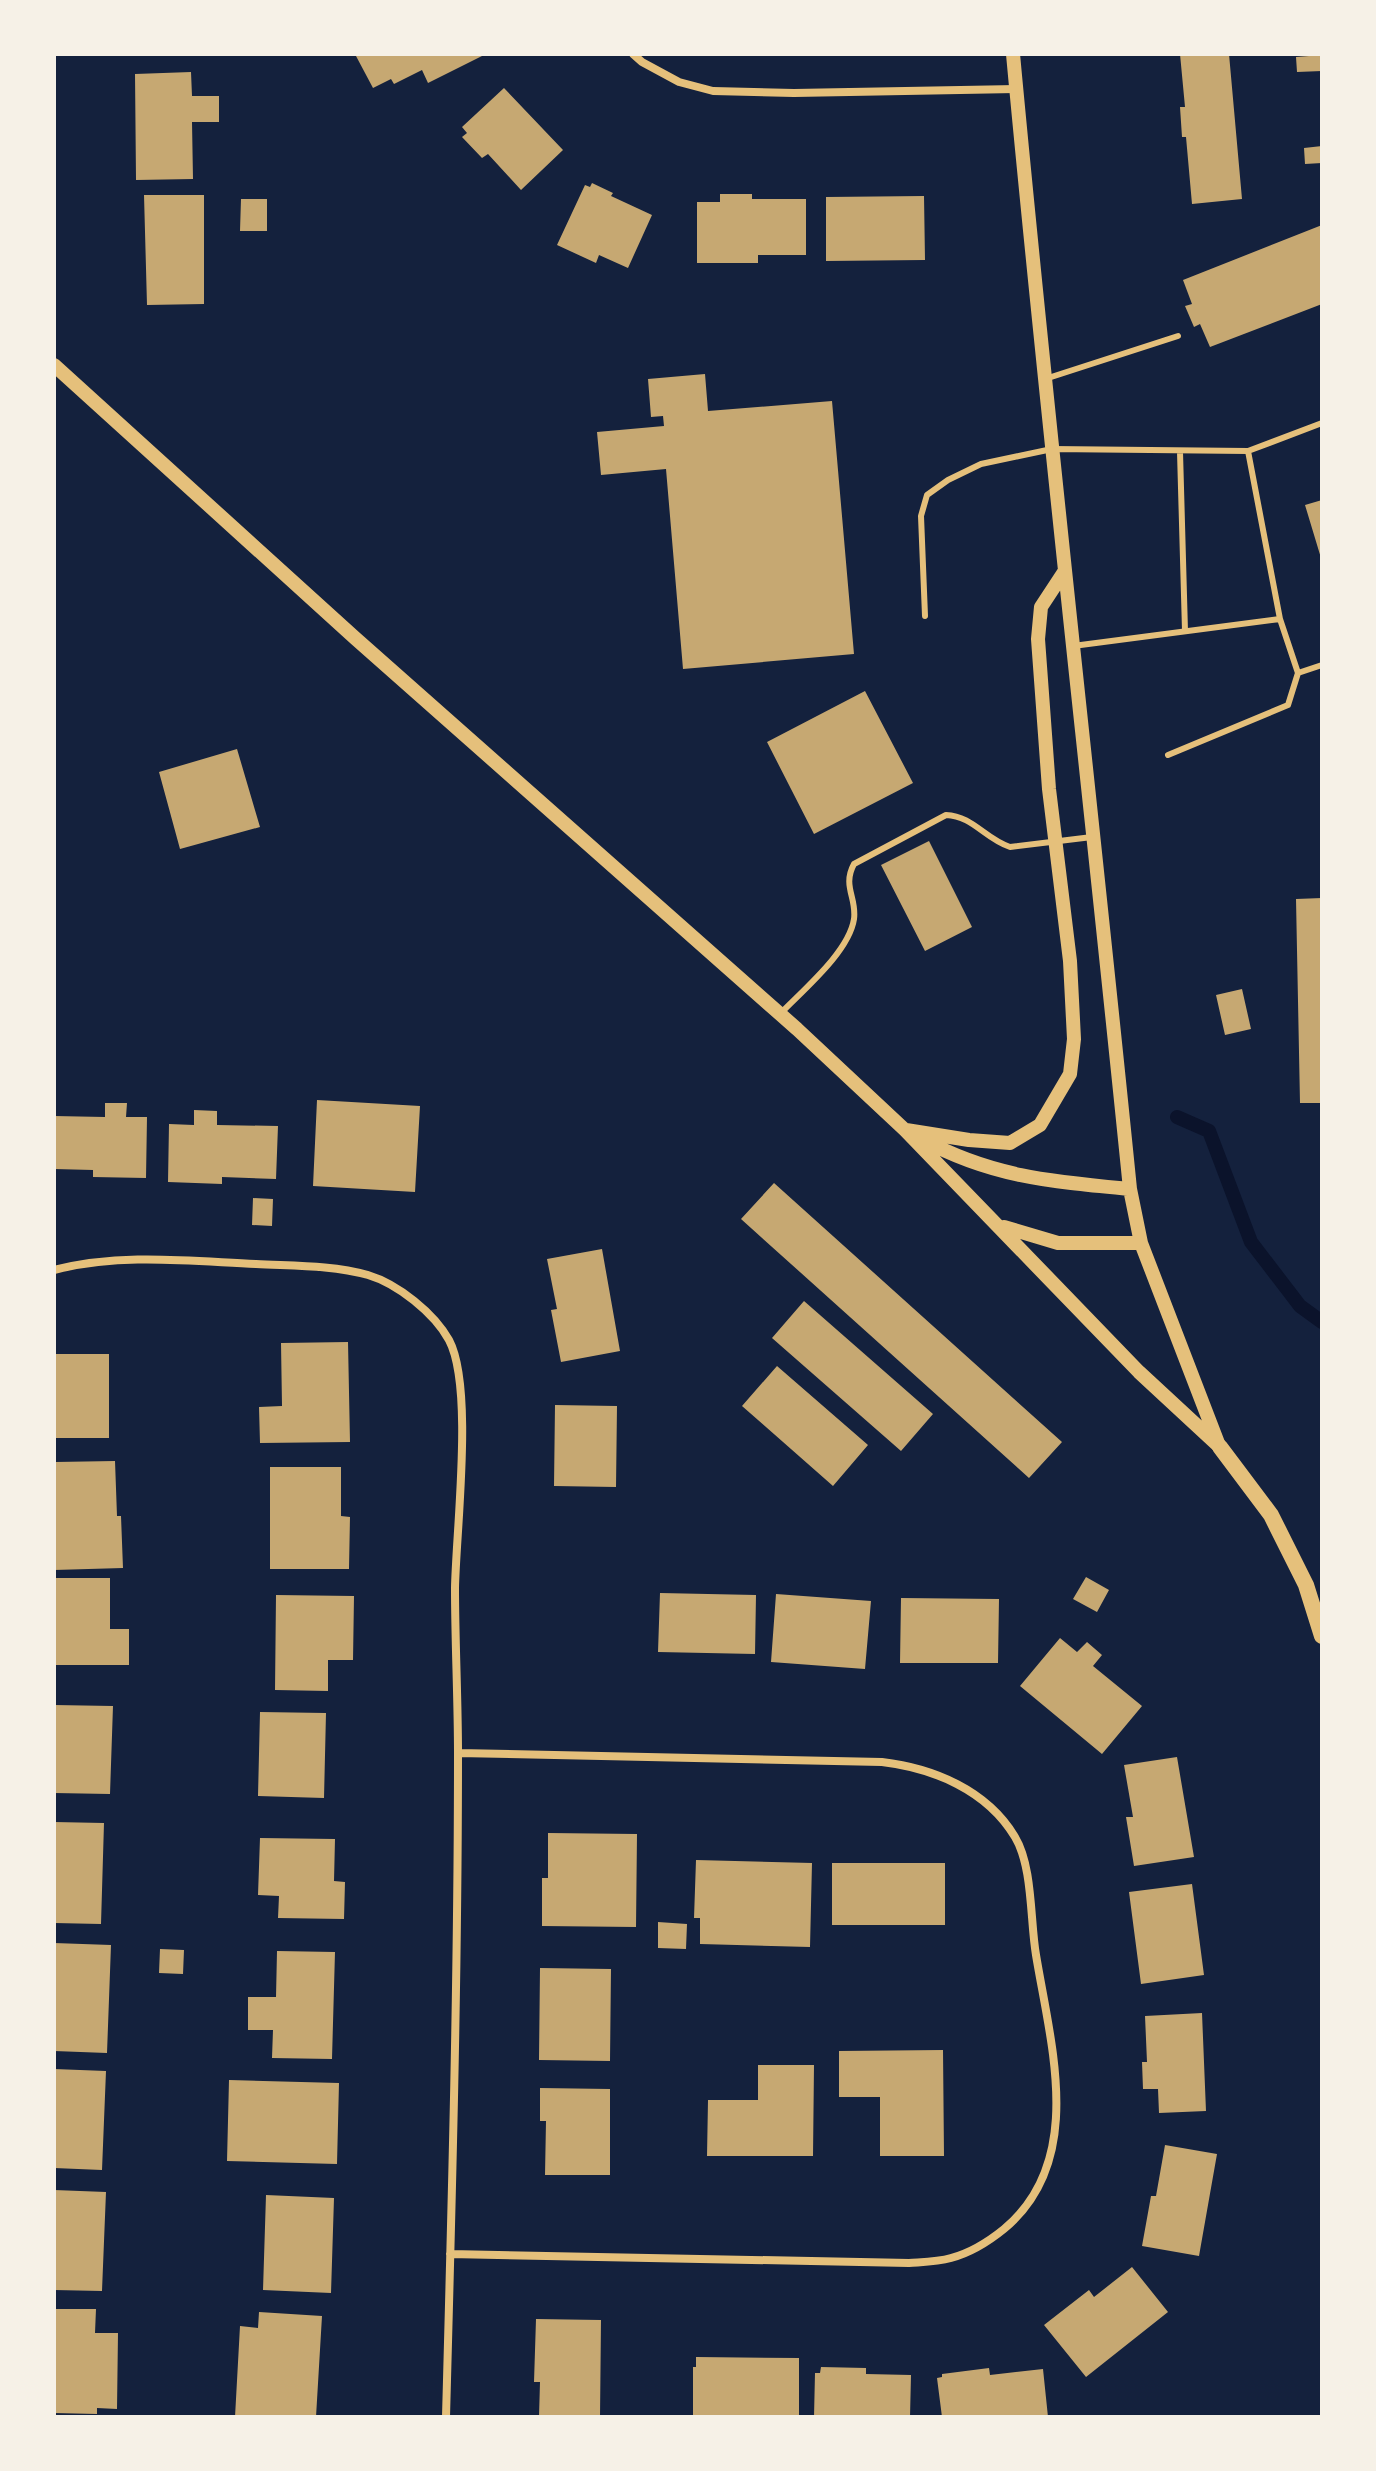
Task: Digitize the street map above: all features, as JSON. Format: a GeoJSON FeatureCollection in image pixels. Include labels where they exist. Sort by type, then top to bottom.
{"type":"FeatureCollection","features":[{"type":"Feature","properties":{"kind":"main road"},"geometry":{"type":"LineString","coordinates":[[1220,1447],[1271,1515],[1306,1585],[1322,1636]]}},
{"type":"Feature","properties":{"kind":"street"},"geometry":{"type":"LineString","coordinates":[[633,54],[679,82],[713,91],[1016,89]]}},
{"type":"Feature","properties":{"kind":"street"},"geometry":{"type":"LineString","coordinates":[[1013,54],[1130,1189],[1141,1243],[1220,1447]]}},
{"type":"Feature","properties":{"kind":"street"},"geometry":{"type":"LineString","coordinates":[[54,365],[355,638],[780,1014],[905,1130],[1139,1372],[1220,1447]]}},
{"type":"Feature","properties":{"kind":"street"},"geometry":{"type":"LineString","coordinates":[[905,1130],[1010,1143],[1040,1125],[1070,1074],[1074,1039],[1070,961],[1055,843],[1038,639],[1041,607],[1064,572]]}},
{"type":"Feature","properties":{"kind":"street"},"geometry":{"type":"LineString","coordinates":[[905,1130],[943,1151],[1023,1178],[1130,1189]]}},
{"type":"Feature","properties":{"kind":"street"},"geometry":{"type":"LineString","coordinates":[[1001,1227],[1058,1243],[1141,1243]]}},
{"type":"Feature","properties":{"kind":"street"},"geometry":{"type":"LineString","coordinates":[[54,1270],[86,1262],[127,1258],[338,1268],[373,1276],[402,1292],[431,1316],[450,1342],[459,1377],[462,1410],[455,1588],[458,1753],[446,2417]]}},
{"type":"Feature","properties":{"kind":"street"},"geometry":{"type":"LineString","coordinates":[[450,2254],[909,2263],[949,2258],[976,2248],[1023,2213],[1048,2164],[1057,2097],[1055,2063],[1032,1930],[1025,1861],[1014,1835],[990,1806],[972,1792],[936,1774],[882,1762],[458,1753]]}},
{"type":"Feature","properties":{"kind":"lane"},"geometry":{"type":"LineString","coordinates":[[1045,379],[1178,336]]}},
{"type":"Feature","properties":{"kind":"lane"},"geometry":{"type":"LineString","coordinates":[[925,616],[921,516],[927,495],[948,480],[981,464],[1052,449],[1248,451],[1322,423]]}},
{"type":"Feature","properties":{"kind":"lane"},"geometry":{"type":"LineString","coordinates":[[1168,755],[1288,705],[1298,673],[1280,619],[1248,451]]}},
{"type":"Feature","properties":{"kind":"lane"},"geometry":{"type":"LineString","coordinates":[[1180,452],[1185,631]]}},
{"type":"Feature","properties":{"kind":"lane"},"geometry":{"type":"LineString","coordinates":[[1073,646],[1280,619]]}},
{"type":"Feature","properties":{"kind":"lane"},"geometry":{"type":"LineString","coordinates":[[1298,673],[1320,666]]}},
{"type":"Feature","properties":{"kind":"lane"},"geometry":{"type":"LineString","coordinates":[[780,1014],[848,938],[854,918],[848,875],[854,864],[946,815],[960,815],[999,843],[1010,847],[1094,837]]}},
{"type":"Feature","properties":{"kind":"building"},"geometry":{"type":"Polygon","coordinates":[[[486,54],[428,83],[422,70],[394,84],[391,79],[373,88],[356,56],[486,54]]]}},
{"type":"Feature","properties":{"kind":"building"},"geometry":{"type":"Polygon","coordinates":[[[1180,54],[1229,54],[1242,199],[1192,204],[1186,137],[1182,137],[1180,107],[1185,107],[1180,54]]]}},
{"type":"Feature","properties":{"kind":"building"},"geometry":{"type":"Polygon","coordinates":[[[1322,55],[1322,71],[1297,72],[1296,57],[1322,55]]]}},
{"type":"Feature","properties":{"kind":"building"},"geometry":{"type":"Polygon","coordinates":[[[191,72],[192,96],[219,96],[219,122],[192,122],[193,179],[136,180],[135,74],[191,72]]]}},
{"type":"Feature","properties":{"kind":"building"},"geometry":{"type":"Polygon","coordinates":[[[504,88],[563,150],[521,190],[488,154],[482,158],[462,137],[467,133],[462,127],[504,88]]]}},
{"type":"Feature","properties":{"kind":"building"},"geometry":{"type":"Polygon","coordinates":[[[1322,146],[1322,163],[1305,164],[1304,148],[1322,146]]]}},
{"type":"Feature","properties":{"kind":"building"},"geometry":{"type":"Polygon","coordinates":[[[592,183],[613,193],[611,196],[652,215],[628,268],[599,255],[596,263],[557,245],[585,185],[590,187],[592,183]]]}},
{"type":"Feature","properties":{"kind":"building"},"geometry":{"type":"Polygon","coordinates":[[[720,194],[752,194],[752,199],[806,199],[806,255],[758,255],[758,263],[697,263],[697,202],[720,202],[720,194]]]}},
{"type":"Feature","properties":{"kind":"building"},"geometry":{"type":"Polygon","coordinates":[[[144,195],[204,195],[204,304],[147,305],[144,195]]]}},
{"type":"Feature","properties":{"kind":"building"},"geometry":{"type":"Polygon","coordinates":[[[924,196],[925,260],[826,261],[826,197],[924,196]]]}},
{"type":"Feature","properties":{"kind":"building"},"geometry":{"type":"Polygon","coordinates":[[[241,199],[267,199],[267,231],[240,231],[241,199]]]}},
{"type":"Feature","properties":{"kind":"building"},"geometry":{"type":"Polygon","coordinates":[[[1322,225],[1322,304],[1210,347],[1200,324],[1194,327],[1185,306],[1192,304],[1183,280],[1322,225]]]}},
{"type":"Feature","properties":{"kind":"building"},"geometry":{"type":"Polygon","coordinates":[[[705,374],[708,411],[832,401],[854,654],[683,669],[666,469],[601,475],[597,432],[664,426],[663,416],[651,417],[648,379],[705,374]]]}},
{"type":"Feature","properties":{"kind":"building"},"geometry":{"type":"Polygon","coordinates":[[[1322,500],[1322,557],[1321,558],[1305,505],[1322,500]]]}},
{"type":"Feature","properties":{"kind":"building"},"geometry":{"type":"Polygon","coordinates":[[[865,691],[913,783],[814,834],[767,742],[865,691]]]}},
{"type":"Feature","properties":{"kind":"building"},"geometry":{"type":"Polygon","coordinates":[[[237,749],[260,827],[180,849],[159,772],[237,749]]]}},
{"type":"Feature","properties":{"kind":"building"},"geometry":{"type":"Polygon","coordinates":[[[929,841],[972,927],[925,951],[881,865],[929,841]]]}},
{"type":"Feature","properties":{"kind":"building"},"geometry":{"type":"Polygon","coordinates":[[[1322,898],[1322,1103],[1300,1103],[1296,899],[1322,898]]]}},
{"type":"Feature","properties":{"kind":"building"},"geometry":{"type":"Polygon","coordinates":[[[1242,989],[1251,1029],[1225,1035],[1216,995],[1242,989]]]}},
{"type":"Feature","properties":{"kind":"building"},"geometry":{"type":"Polygon","coordinates":[[[317,1100],[420,1106],[415,1192],[313,1186],[317,1100]]]}},
{"type":"Feature","properties":{"kind":"building"},"geometry":{"type":"Polygon","coordinates":[[[105,1103],[127,1103],[126,1117],[147,1117],[146,1178],[93,1177],[93,1170],[54,1169],[54,1116],[105,1117],[105,1103]]]}},
{"type":"Feature","properties":{"kind":"building"},"geometry":{"type":"Polygon","coordinates":[[[194,1110],[217,1111],[217,1125],[278,1126],[276,1179],[222,1177],[222,1184],[168,1182],[169,1124],[194,1125],[194,1110]]]}},
{"type":"Feature","properties":{"kind":"building"},"geometry":{"type":"Polygon","coordinates":[[[774,1183],[1062,1442],[1029,1478],[741,1219],[774,1183]]]}},
{"type":"Feature","properties":{"kind":"building"},"geometry":{"type":"Polygon","coordinates":[[[253,1198],[273,1199],[272,1226],[252,1225],[253,1198]]]}},
{"type":"Feature","properties":{"kind":"building"},"geometry":{"type":"Polygon","coordinates":[[[602,1249],[620,1351],[561,1362],[551,1310],[557,1309],[547,1259],[602,1249]]]}},
{"type":"Feature","properties":{"kind":"building"},"geometry":{"type":"Polygon","coordinates":[[[804,1301],[933,1414],[901,1451],[772,1338],[804,1301]]]}},
{"type":"Feature","properties":{"kind":"building"},"geometry":{"type":"Polygon","coordinates":[[[348,1342],[350,1442],[260,1443],[259,1407],[282,1406],[281,1343],[348,1342]]]}},
{"type":"Feature","properties":{"kind":"building"},"geometry":{"type":"Polygon","coordinates":[[[54,1354],[109,1354],[109,1438],[54,1438],[54,1354]]]}},
{"type":"Feature","properties":{"kind":"building"},"geometry":{"type":"Polygon","coordinates":[[[777,1366],[868,1445],[833,1486],[742,1406],[777,1366]]]}},
{"type":"Feature","properties":{"kind":"building"},"geometry":{"type":"Polygon","coordinates":[[[555,1405],[617,1406],[616,1487],[554,1486],[555,1405]]]}},
{"type":"Feature","properties":{"kind":"building"},"geometry":{"type":"Polygon","coordinates":[[[115,1461],[123,1568],[54,1570],[55,1462],[115,1461]]]}},
{"type":"Feature","properties":{"kind":"building"},"geometry":{"type":"Polygon","coordinates":[[[270,1467],[341,1467],[341,1516],[350,1517],[349,1569],[270,1569],[270,1467]]]}},
{"type":"Feature","properties":{"kind":"building"},"geometry":{"type":"Polygon","coordinates":[[[1086,1577],[1109,1590],[1097,1612],[1073,1599],[1086,1577]]]}},
{"type":"Feature","properties":{"kind":"building"},"geometry":{"type":"Polygon","coordinates":[[[54,1578],[110,1578],[110,1629],[129,1629],[129,1665],[54,1665],[54,1578]]]}},
{"type":"Feature","properties":{"kind":"building"},"geometry":{"type":"Polygon","coordinates":[[[660,1593],[756,1595],[755,1654],[658,1652],[660,1593]]]}},
{"type":"Feature","properties":{"kind":"building"},"geometry":{"type":"Polygon","coordinates":[[[776,1594],[871,1601],[865,1669],[771,1662],[776,1594]]]}},
{"type":"Feature","properties":{"kind":"building"},"geometry":{"type":"Polygon","coordinates":[[[276,1595],[354,1596],[353,1660],[328,1660],[328,1691],[275,1690],[276,1595]]]}},
{"type":"Feature","properties":{"kind":"building"},"geometry":{"type":"Polygon","coordinates":[[[901,1598],[999,1599],[998,1663],[900,1663],[901,1598]]]}},
{"type":"Feature","properties":{"kind":"building"},"geometry":{"type":"Polygon","coordinates":[[[1060,1638],[1077,1652],[1087,1642],[1102,1655],[1093,1666],[1142,1706],[1102,1754],[1020,1686],[1060,1638]]]}},
{"type":"Feature","properties":{"kind":"building"},"geometry":{"type":"Polygon","coordinates":[[[54,1705],[113,1706],[110,1794],[54,1793],[54,1705]]]}},
{"type":"Feature","properties":{"kind":"building"},"geometry":{"type":"Polygon","coordinates":[[[260,1712],[326,1713],[324,1798],[258,1796],[260,1712]]]}},
{"type":"Feature","properties":{"kind":"building"},"geometry":{"type":"Polygon","coordinates":[[[1177,1757],[1194,1857],[1134,1866],[1126,1817],[1133,1817],[1124,1765],[1177,1757]]]}},
{"type":"Feature","properties":{"kind":"building"},"geometry":{"type":"Polygon","coordinates":[[[54,1822],[104,1823],[101,1924],[54,1923],[54,1822]]]}},
{"type":"Feature","properties":{"kind":"building"},"geometry":{"type":"Polygon","coordinates":[[[548,1833],[637,1834],[636,1927],[542,1926],[542,1878],[548,1878],[548,1833]]]}},
{"type":"Feature","properties":{"kind":"building"},"geometry":{"type":"Polygon","coordinates":[[[260,1838],[335,1839],[334,1881],[345,1882],[344,1919],[278,1918],[279,1896],[258,1895],[260,1838]]]}},
{"type":"Feature","properties":{"kind":"building"},"geometry":{"type":"Polygon","coordinates":[[[696,1860],[812,1863],[810,1947],[700,1944],[700,1918],[694,1918],[696,1860]]]}},
{"type":"Feature","properties":{"kind":"building"},"geometry":{"type":"Polygon","coordinates":[[[832,1863],[945,1863],[945,1925],[832,1925],[832,1863]]]}},
{"type":"Feature","properties":{"kind":"building"},"geometry":{"type":"Polygon","coordinates":[[[1192,1884],[1204,1975],[1141,1984],[1129,1892],[1192,1884]]]}},
{"type":"Feature","properties":{"kind":"building"},"geometry":{"type":"Polygon","coordinates":[[[658,1922],[687,1924],[686,1949],[658,1948],[658,1922]]]}},
{"type":"Feature","properties":{"kind":"building"},"geometry":{"type":"Polygon","coordinates":[[[54,1943],[111,1945],[107,2053],[54,2051],[54,1943]]]}},
{"type":"Feature","properties":{"kind":"building"},"geometry":{"type":"Polygon","coordinates":[[[160,1949],[184,1950],[183,1974],[159,1973],[160,1949]]]}},
{"type":"Feature","properties":{"kind":"building"},"geometry":{"type":"Polygon","coordinates":[[[277,1951],[335,1952],[332,2059],[272,2058],[273,2030],[248,2030],[248,1997],[276,1997],[277,1951]]]}},
{"type":"Feature","properties":{"kind":"building"},"geometry":{"type":"Polygon","coordinates":[[[540,1968],[611,1969],[610,2061],[539,2060],[540,1968]]]}},
{"type":"Feature","properties":{"kind":"building"},"geometry":{"type":"Polygon","coordinates":[[[1202,2013],[1206,2111],[1159,2113],[1158,2089],[1143,2089],[1142,2062],[1147,2062],[1145,2016],[1202,2013]]]}},
{"type":"Feature","properties":{"kind":"building"},"geometry":{"type":"Polygon","coordinates":[[[943,2050],[944,2156],[880,2156],[880,2097],[839,2097],[839,2051],[943,2050]]]}},
{"type":"Feature","properties":{"kind":"building"},"geometry":{"type":"Polygon","coordinates":[[[758,2065],[814,2065],[813,2156],[707,2156],[708,2100],[758,2100],[758,2065]]]}},
{"type":"Feature","properties":{"kind":"building"},"geometry":{"type":"Polygon","coordinates":[[[54,2069],[106,2071],[102,2170],[54,2168],[54,2069]]]}},
{"type":"Feature","properties":{"kind":"building"},"geometry":{"type":"Polygon","coordinates":[[[229,2080],[339,2083],[337,2164],[227,2161],[229,2080]]]}},
{"type":"Feature","properties":{"kind":"building"},"geometry":{"type":"Polygon","coordinates":[[[540,2088],[610,2089],[610,2175],[545,2175],[546,2121],[540,2121],[540,2088]]]}},
{"type":"Feature","properties":{"kind":"building"},"geometry":{"type":"Polygon","coordinates":[[[1165,2145],[1217,2154],[1199,2256],[1142,2246],[1151,2196],[1156,2196],[1165,2145]]]}},
{"type":"Feature","properties":{"kind":"building"},"geometry":{"type":"Polygon","coordinates":[[[54,2190],[106,2192],[102,2291],[54,2290],[54,2190]]]}},
{"type":"Feature","properties":{"kind":"building"},"geometry":{"type":"Polygon","coordinates":[[[266,2195],[334,2198],[331,2293],[263,2290],[266,2195]]]}},
{"type":"Feature","properties":{"kind":"building"},"geometry":{"type":"Polygon","coordinates":[[[1132,2267],[1168,2312],[1086,2377],[1044,2325],[1089,2290],[1094,2297],[1132,2267]]]}},
{"type":"Feature","properties":{"kind":"building"},"geometry":{"type":"Polygon","coordinates":[[[54,2309],[96,2309],[95,2333],[118,2333],[117,2409],[97,2408],[97,2414],[54,2413],[54,2309]]]}},
{"type":"Feature","properties":{"kind":"building"},"geometry":{"type":"Polygon","coordinates":[[[259,2312],[322,2316],[316,2417],[235,2417],[240,2326],[258,2328],[259,2312]]]}},
{"type":"Feature","properties":{"kind":"building"},"geometry":{"type":"Polygon","coordinates":[[[536,2319],[601,2320],[600,2417],[539,2417],[540,2382],[534,2382],[536,2319]]]}},
{"type":"Feature","properties":{"kind":"building"},"geometry":{"type":"Polygon","coordinates":[[[696,2357],[799,2358],[799,2417],[693,2417],[693,2367],[696,2367],[696,2357]]]}},
{"type":"Feature","properties":{"kind":"building"},"geometry":{"type":"Polygon","coordinates":[[[821,2367],[866,2368],[866,2374],[911,2375],[910,2417],[814,2417],[815,2373],[820,2373],[821,2367]]]}},
{"type":"Feature","properties":{"kind":"building"},"geometry":{"type":"Polygon","coordinates":[[[989,2368],[990,2375],[1043,2369],[1048,2417],[942,2417],[937,2378],[942,2374],[989,2368]]]}},
{"type":"Feature","properties":{"kind":"waterway"},"geometry":{"type":"LineString","coordinates":[[1177,1117],[1209,1131],[1251,1242],[1300,1306],[1322,1322]]}}]}
